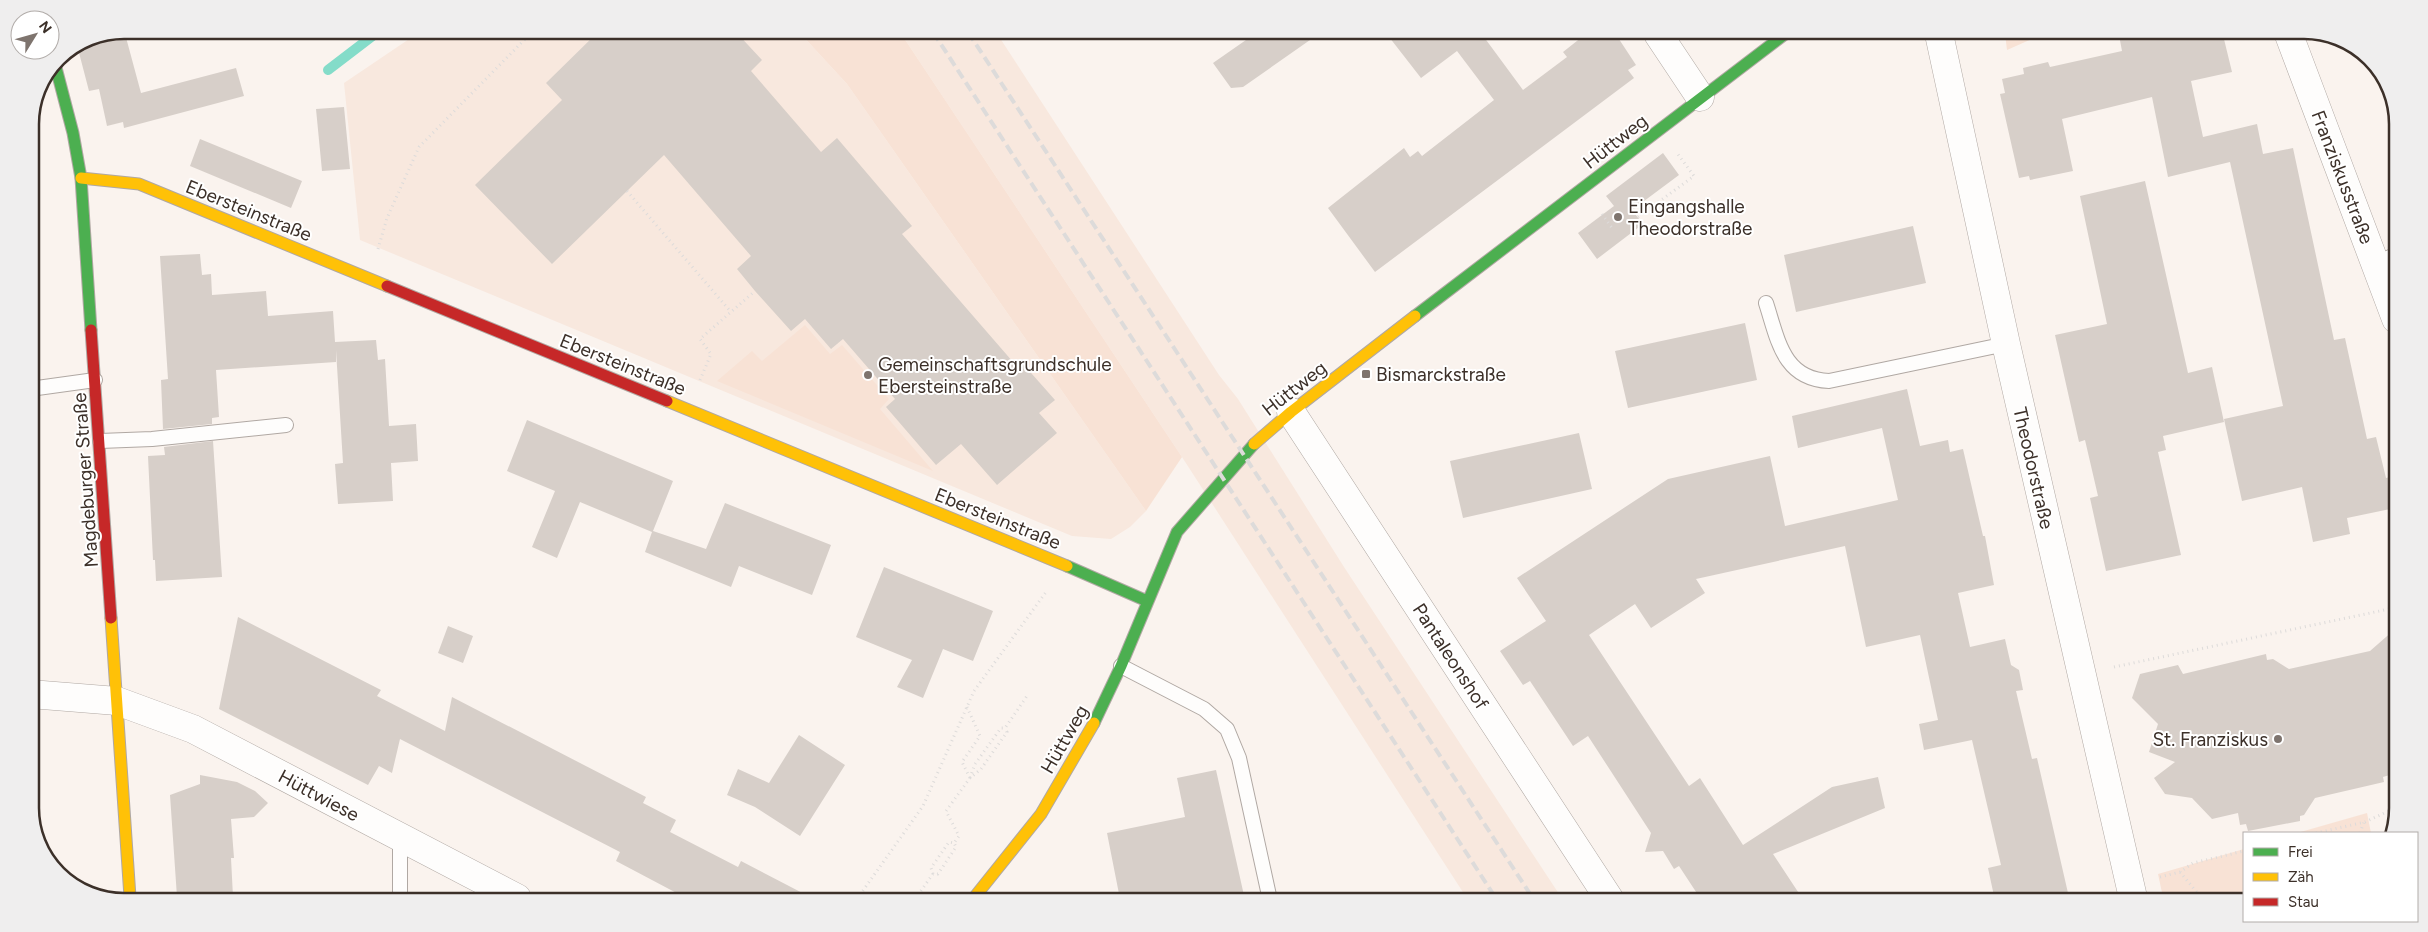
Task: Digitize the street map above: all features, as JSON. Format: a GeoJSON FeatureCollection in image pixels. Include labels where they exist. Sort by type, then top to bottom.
{"type":"FeatureCollection","features":[{"type":"Feature","properties":{"kind":"street"},"geometry":{"type":"LineString","coordinates":[[1661,39],[1700,97]]}},
{"type":"Feature","properties":{"kind":"street","name":"Hüttweg"},"geometry":{"type":"LineString","coordinates":[[978,893],[1040,814],[1086,739],[1121,666],[1177,532],[1244,453],[1291,412],[1700,97],[1779,39]]}},
{"type":"Feature","properties":{"kind":"street","name":"Theodorstraße"},"geometry":{"type":"LineString","coordinates":[[1940,39],[2006,344],[2132,893]]}},
{"type":"Feature","properties":{"kind":"street","name":"Franziskusstraße"},"geometry":{"type":"LineString","coordinates":[[2290,39],[2386,259],[2389,277]]}},
{"type":"Feature","properties":{"kind":"street","name":"Magdeburger Straße"},"geometry":{"type":"LineString","coordinates":[[57,72],[73,134],[81,178],[130,893]]}},
{"type":"Feature","properties":{"kind":"street","name":"Ebersteinstraße"},"geometry":{"type":"LineString","coordinates":[[81,178],[139,184],[1058,562],[1147,601]]}},
{"type":"Feature","properties":{"kind":"street","name":"Pantaleonshof"},"geometry":{"type":"LineString","coordinates":[[1291,412],[1605,893]]}},
{"type":"Feature","properties":{"kind":"street","name":"Hüttwiese"},"geometry":{"type":"LineString","coordinates":[[39,695],[117,701],[193,729],[507,893]]}},
{"type":"Feature","properties":{"kind":"lane"},"geometry":{"type":"LineString","coordinates":[[1766,303],[1780,345],[1788,360],[1800,374],[1813,380],[1829,381],[2006,344]]}},
{"type":"Feature","properties":{"kind":"lane"},"geometry":{"type":"LineString","coordinates":[[39,388],[95,380]]}},
{"type":"Feature","properties":{"kind":"lane"},"geometry":{"type":"LineString","coordinates":[[100,441],[152,439],[286,425]]}},
{"type":"Feature","properties":{"kind":"lane"},"geometry":{"type":"LineString","coordinates":[[1121,666],[1204,708],[1226,729],[1240,758],[1269,893]]}},
{"type":"Feature","properties":{"kind":"lane"},"geometry":{"type":"LineString","coordinates":[[400,838],[400,893]]}},
{"type":"Feature","properties":{"kind":"path"},"geometry":{"type":"LineString","coordinates":[[370,278],[387,218],[419,147],[525,39]]}},
{"type":"Feature","properties":{"kind":"path"},"geometry":{"type":"LineString","coordinates":[[1638,216],[1694,176],[1679,156]]}},
{"type":"Feature","properties":{"kind":"path"},"geometry":{"type":"LineString","coordinates":[[627,191],[732,312]]}},
{"type":"Feature","properties":{"kind":"path"},"geometry":{"type":"LineString","coordinates":[[688,410],[711,354],[700,339],[755,291]]}},
{"type":"Feature","properties":{"kind":"path"},"geometry":{"type":"LineString","coordinates":[[861,893],[924,806],[974,690],[1046,594],[1058,562]]}},
{"type":"Feature","properties":{"kind":"path"},"geometry":{"type":"LineString","coordinates":[[2104,669],[2389,609]]}},
{"type":"Feature","properties":{"kind":"path"},"geometry":{"type":"LineString","coordinates":[[919,893],[933,874],[938,874],[956,847],[954,843],[959,836],[946,811],[970,778],[975,764],[1001,728],[1005,728],[1027,696]]}},
{"type":"Feature","properties":{"kind":"path"},"geometry":{"type":"LineString","coordinates":[[967,708],[980,736],[962,762],[970,778]]}},
{"type":"Feature","properties":{"kind":"path"},"geometry":{"type":"LineString","coordinates":[[970,778],[982,769],[1007,732],[1005,728]]}},
{"type":"Feature","properties":{"kind":"path"},"geometry":{"type":"LineString","coordinates":[[2320,832],[2365,822],[2389,811]]}},
{"type":"Feature","properties":{"kind":"path"},"geometry":{"type":"LineString","coordinates":[[2360,832],[2365,822]]}},
{"type":"Feature","properties":{"kind":"path"},"geometry":{"type":"LineString","coordinates":[[933,874],[931,868],[949,842],[954,843]]}},
{"type":"Feature","properties":{"kind":"path"},"geometry":{"type":"LineString","coordinates":[[2132,893],[2180,872],[2193,863],[2243,850]]}},
{"type":"Feature","properties":{"kind":"path"},"geometry":{"type":"LineString","coordinates":[[2180,872],[2198,893]]}},
{"type":"Feature","properties":{"kind":"shaded area","name":"Gemeinschaftsgrundschule Ebersteinstraße"},"geometry":{"type":"Polygon","coordinates":[[[409,39],[805,39],[847,84],[1146,511],[1130,527],[1111,539],[1072,536],[360,240],[344,83],[409,39]]]}},
{"type":"Feature","properties":{"kind":"shaded area"},"geometry":{"type":"Polygon","coordinates":[[[805,39],[905,39],[1182,457],[1146,511],[847,84],[805,39]]]}},
{"type":"Feature","properties":{"kind":"shaded area"},"geometry":{"type":"Polygon","coordinates":[[[905,39],[1001,39],[1219,375],[1238,399],[1344,567],[1558,893],[1463,893],[1182,457],[905,39]]]}},
{"type":"Feature","properties":{"kind":"shaded area"},"geometry":{"type":"Polygon","coordinates":[[[2006,39],[2032,39],[2007,50],[2006,39]]]}},
{"type":"Feature","properties":{"kind":"shaded area"},"geometry":{"type":"Polygon","coordinates":[[[805,325],[830,354],[842,345],[889,399],[880,409],[933,471],[717,381],[752,351],[762,361],[805,325]]]}},
{"type":"Feature","properties":{"kind":"shaded area"},"geometry":{"type":"Polygon","coordinates":[[[2367,813],[2371,832],[2300,832],[2367,813]]]}},
{"type":"Feature","properties":{"kind":"shaded area"},"geometry":{"type":"Polygon","coordinates":[[[2243,849],[2243,893],[2162,893],[2158,874],[2243,849]]]}},
{"type":"Feature","properties":{"kind":"building"},"geometry":{"type":"Polygon","coordinates":[[[126,39],[141,93],[236,68],[244,96],[124,128],[123,122],[107,126],[99,89],[89,91],[79,52],[91,45],[108,40],[126,39]]]}},
{"type":"Feature","properties":{"kind":"building","name":"Gemeinschaftsgrundschule Ebersteinstraße"},"geometry":{"type":"Polygon","coordinates":[[[591,39],[742,39],[762,60],[751,71],[821,152],[837,138],[912,226],[902,234],[1019,369],[1024,365],[1055,400],[1039,413],[1057,433],[997,485],[961,444],[936,465],[886,407],[895,399],[843,339],[831,349],[805,319],[791,331],[755,291],[737,269],[751,256],[664,155],[552,264],[475,185],[562,100],[546,83],[591,39]]]}},
{"type":"Feature","properties":{"kind":"building"},"geometry":{"type":"Polygon","coordinates":[[[1247,39],[1311,39],[1243,87],[1231,88],[1213,63],[1247,39]]]}},
{"type":"Feature","properties":{"kind":"building"},"geometry":{"type":"Polygon","coordinates":[[[1391,39],[1485,39],[1523,90],[1567,57],[1563,52],[1579,39],[1619,39],[1636,65],[1628,70],[1634,78],[1375,272],[1328,208],[1404,148],[1410,157],[1418,151],[1422,156],[1494,100],[1457,51],[1421,78],[1391,39]]]}},
{"type":"Feature","properties":{"kind":"building"},"geometry":{"type":"Polygon","coordinates":[[[2120,39],[2224,39],[2232,72],[2191,81],[2203,137],[2257,124],[2263,154],[2293,148],[2334,340],[2345,338],[2367,439],[2376,437],[2386,478],[2389,477],[2389,509],[2347,518],[2350,534],[2313,542],[2302,487],[2242,501],[2224,419],[2283,406],[2230,162],[2168,177],[2152,97],[2062,119],[2073,171],[2030,180],[2029,176],[2019,178],[2000,94],[2005,93],[2002,79],[2024,74],[2023,68],[2048,62],[2050,67],[2122,51],[2120,39]]]}},
{"type":"Feature","properties":{"kind":"building"},"geometry":{"type":"Polygon","coordinates":[[[344,107],[350,169],[322,171],[316,109],[344,107]]]}},
{"type":"Feature","properties":{"kind":"building"},"geometry":{"type":"Polygon","coordinates":[[[200,139],[302,181],[291,208],[190,166],[200,139]]]}},
{"type":"Feature","properties":{"kind":"building","name":"Eingangshalle Theodorstraße"},"geometry":{"type":"Polygon","coordinates":[[[1663,153],[1679,175],[1632,210],[1643,224],[1597,259],[1578,233],[1614,206],[1606,196],[1663,153]]]}},
{"type":"Feature","properties":{"kind":"building"},"geometry":{"type":"Polygon","coordinates":[[[2145,181],[2188,373],[2212,367],[2224,422],[2163,436],[2166,450],[2158,452],[2181,555],[2106,571],[2090,498],[2098,496],[2085,440],[2079,442],[2055,335],[2107,324],[2080,196],[2145,181]]]}},
{"type":"Feature","properties":{"kind":"building"},"geometry":{"type":"Polygon","coordinates":[[[1913,226],[1926,283],[1796,312],[1784,255],[1913,226]]]}},
{"type":"Feature","properties":{"kind":"building"},"geometry":{"type":"Polygon","coordinates":[[[200,254],[202,275],[211,274],[212,295],[266,291],[268,316],[333,311],[335,342],[376,340],[378,360],[385,359],[389,426],[416,424],[418,461],[391,463],[393,501],[338,504],[335,464],[343,463],[336,350],[336,362],[216,370],[219,417],[212,418],[212,424],[163,429],[161,380],[168,379],[160,256],[200,254]]]}},
{"type":"Feature","properties":{"kind":"building"},"geometry":{"type":"Polygon","coordinates":[[[1745,323],[1757,380],[1628,408],[1615,351],[1745,323]]]}},
{"type":"Feature","properties":{"kind":"building"},"geometry":{"type":"Polygon","coordinates":[[[1907,389],[1920,446],[1948,440],[1950,452],[1963,449],[1983,536],[1985,536],[1994,585],[1958,593],[1970,647],[2005,639],[2011,665],[2019,670],[2023,690],[2016,691],[2032,759],[2037,758],[2068,893],[1993,893],[1988,868],[2001,865],[1972,740],[1924,750],[1919,724],[1938,720],[1920,635],[1866,647],[1845,546],[1696,579],[1705,593],[1651,628],[1635,604],[1589,635],[1689,786],[1700,778],[1743,845],[1832,787],[1878,777],[1885,808],[1773,854],[1799,893],[1697,893],[1679,866],[1674,869],[1663,851],[1645,852],[1651,833],[1588,736],[1573,746],[1530,681],[1523,685],[1500,651],[1546,621],[1517,578],[1668,479],[1770,456],[1785,526],[1898,500],[1882,428],[1798,448],[1792,416],[1907,389]]]}},
{"type":"Feature","properties":{"kind":"building"},"geometry":{"type":"Polygon","coordinates":[[[527,420],[673,481],[653,531],[706,549],[725,503],[831,545],[812,595],[739,566],[731,587],[645,552],[652,532],[580,502],[557,558],[532,547],[555,491],[507,471],[527,420]]]}},
{"type":"Feature","properties":{"kind":"building"},"geometry":{"type":"Polygon","coordinates":[[[1579,433],[1592,489],[1463,518],[1450,461],[1579,433]]]}},
{"type":"Feature","properties":{"kind":"building"},"geometry":{"type":"Polygon","coordinates":[[[213,441],[222,577],[156,581],[155,560],[153,560],[148,456],[165,455],[164,447],[213,441]]]}},
{"type":"Feature","properties":{"kind":"building"},"geometry":{"type":"Polygon","coordinates":[[[884,567],[993,611],[973,661],[943,649],[923,698],[897,687],[912,660],[856,637],[884,567]]]}},
{"type":"Feature","properties":{"kind":"building"},"geometry":{"type":"Polygon","coordinates":[[[238,617],[381,690],[377,696],[445,731],[452,697],[646,797],[643,803],[676,820],[670,832],[738,867],[741,861],[802,893],[677,893],[616,861],[620,852],[400,739],[392,773],[379,766],[368,785],[219,709],[238,617]]]}},
{"type":"Feature","properties":{"kind":"building"},"geometry":{"type":"Polygon","coordinates":[[[448,626],[473,636],[463,663],[438,653],[448,626]]]}},
{"type":"Feature","properties":{"kind":"building","name":"St. Franziskus"},"geometry":{"type":"Polygon","coordinates":[[[2389,634],[2389,775],[2383,777],[2384,782],[2315,798],[2304,815],[2300,816],[2300,821],[2248,831],[2246,824],[2240,825],[2238,813],[2212,819],[2192,798],[2165,794],[2154,778],[2175,762],[2149,752],[2158,724],[2132,698],[2140,674],[2178,665],[2183,674],[2266,654],[2267,660],[2273,659],[2289,669],[2370,651],[2389,634]]]}},
{"type":"Feature","properties":{"kind":"building"},"geometry":{"type":"Polygon","coordinates":[[[799,735],[845,765],[800,836],[755,807],[727,795],[738,769],[769,783],[799,735]]]}},
{"type":"Feature","properties":{"kind":"building"},"geometry":{"type":"Polygon","coordinates":[[[1216,770],[1243,893],[1119,893],[1107,833],[1185,817],[1177,778],[1216,770]]]}},
{"type":"Feature","properties":{"kind":"building"},"geometry":{"type":"Polygon","coordinates":[[[200,775],[237,782],[255,791],[268,803],[254,817],[231,819],[234,858],[231,858],[233,893],[177,893],[170,795],[200,784],[200,775]]]}},
{"type":"Feature","properties":{"kind":"waterway"},"geometry":{"type":"LineString","coordinates":[[328,70],[369,39]]}},
{"type":"Feature","properties":{"kind":"railway"},"geometry":{"type":"LineString","coordinates":[[938,39],[1492,893]]}},
{"type":"Feature","properties":{"kind":"railway"},"geometry":{"type":"LineString","coordinates":[[973,39],[1529,893]]}},
{"type":"Feature","properties":{"kind":"traffic: fast"},"geometry":{"type":"LineString","coordinates":[[1415,316],[1778,39]]}},
{"type":"Feature","properties":{"kind":"traffic: fast"},"geometry":{"type":"LineString","coordinates":[[57,72],[73,133],[81,178],[91,330]]}},
{"type":"Feature","properties":{"kind":"traffic: fast"},"geometry":{"type":"LineString","coordinates":[[1094,723],[1121,666],[1177,532],[1254,444]]}},
{"type":"Feature","properties":{"kind":"traffic: fast"},"geometry":{"type":"LineString","coordinates":[[1067,566],[1147,601]]}},
{"type":"Feature","properties":{"kind":"traffic: slow"},"geometry":{"type":"LineString","coordinates":[[81,178],[139,184],[387,286]]}},
{"type":"Feature","properties":{"kind":"traffic: slow"},"geometry":{"type":"LineString","coordinates":[[1254,444],[1291,412],[1415,316]]}},
{"type":"Feature","properties":{"kind":"traffic: slow"},"geometry":{"type":"LineString","coordinates":[[667,401],[1067,566]]}},
{"type":"Feature","properties":{"kind":"traffic: slow"},"geometry":{"type":"LineString","coordinates":[[111,618],[130,893]]}},
{"type":"Feature","properties":{"kind":"traffic: slow"},"geometry":{"type":"LineString","coordinates":[[978,893],[1041,814],[1094,723]]}},
{"type":"Feature","properties":{"kind":"traffic: jam"},"geometry":{"type":"LineString","coordinates":[[387,286],[667,401]]}},
{"type":"Feature","properties":{"kind":"traffic: jam"},"geometry":{"type":"LineString","coordinates":[[91,330],[111,618]]}},
{"type":"Feature","properties":{"kind":"place","name":"Eingangshalle Theodorstraße"},"geometry":{"type":"Point","coordinates":[1618,217]}},
{"type":"Feature","properties":{"kind":"place","name":"Bismarckstraße"},"geometry":{"type":"Point","coordinates":[1366,374]}},
{"type":"Feature","properties":{"kind":"place","name":"Gemeinschaftsgrundschule Ebersteinstraße"},"geometry":{"type":"Point","coordinates":[868,375]}},
{"type":"Feature","properties":{"kind":"place","name":"St. Franziskus"},"geometry":{"type":"Point","coordinates":[2278,739]}}]}
